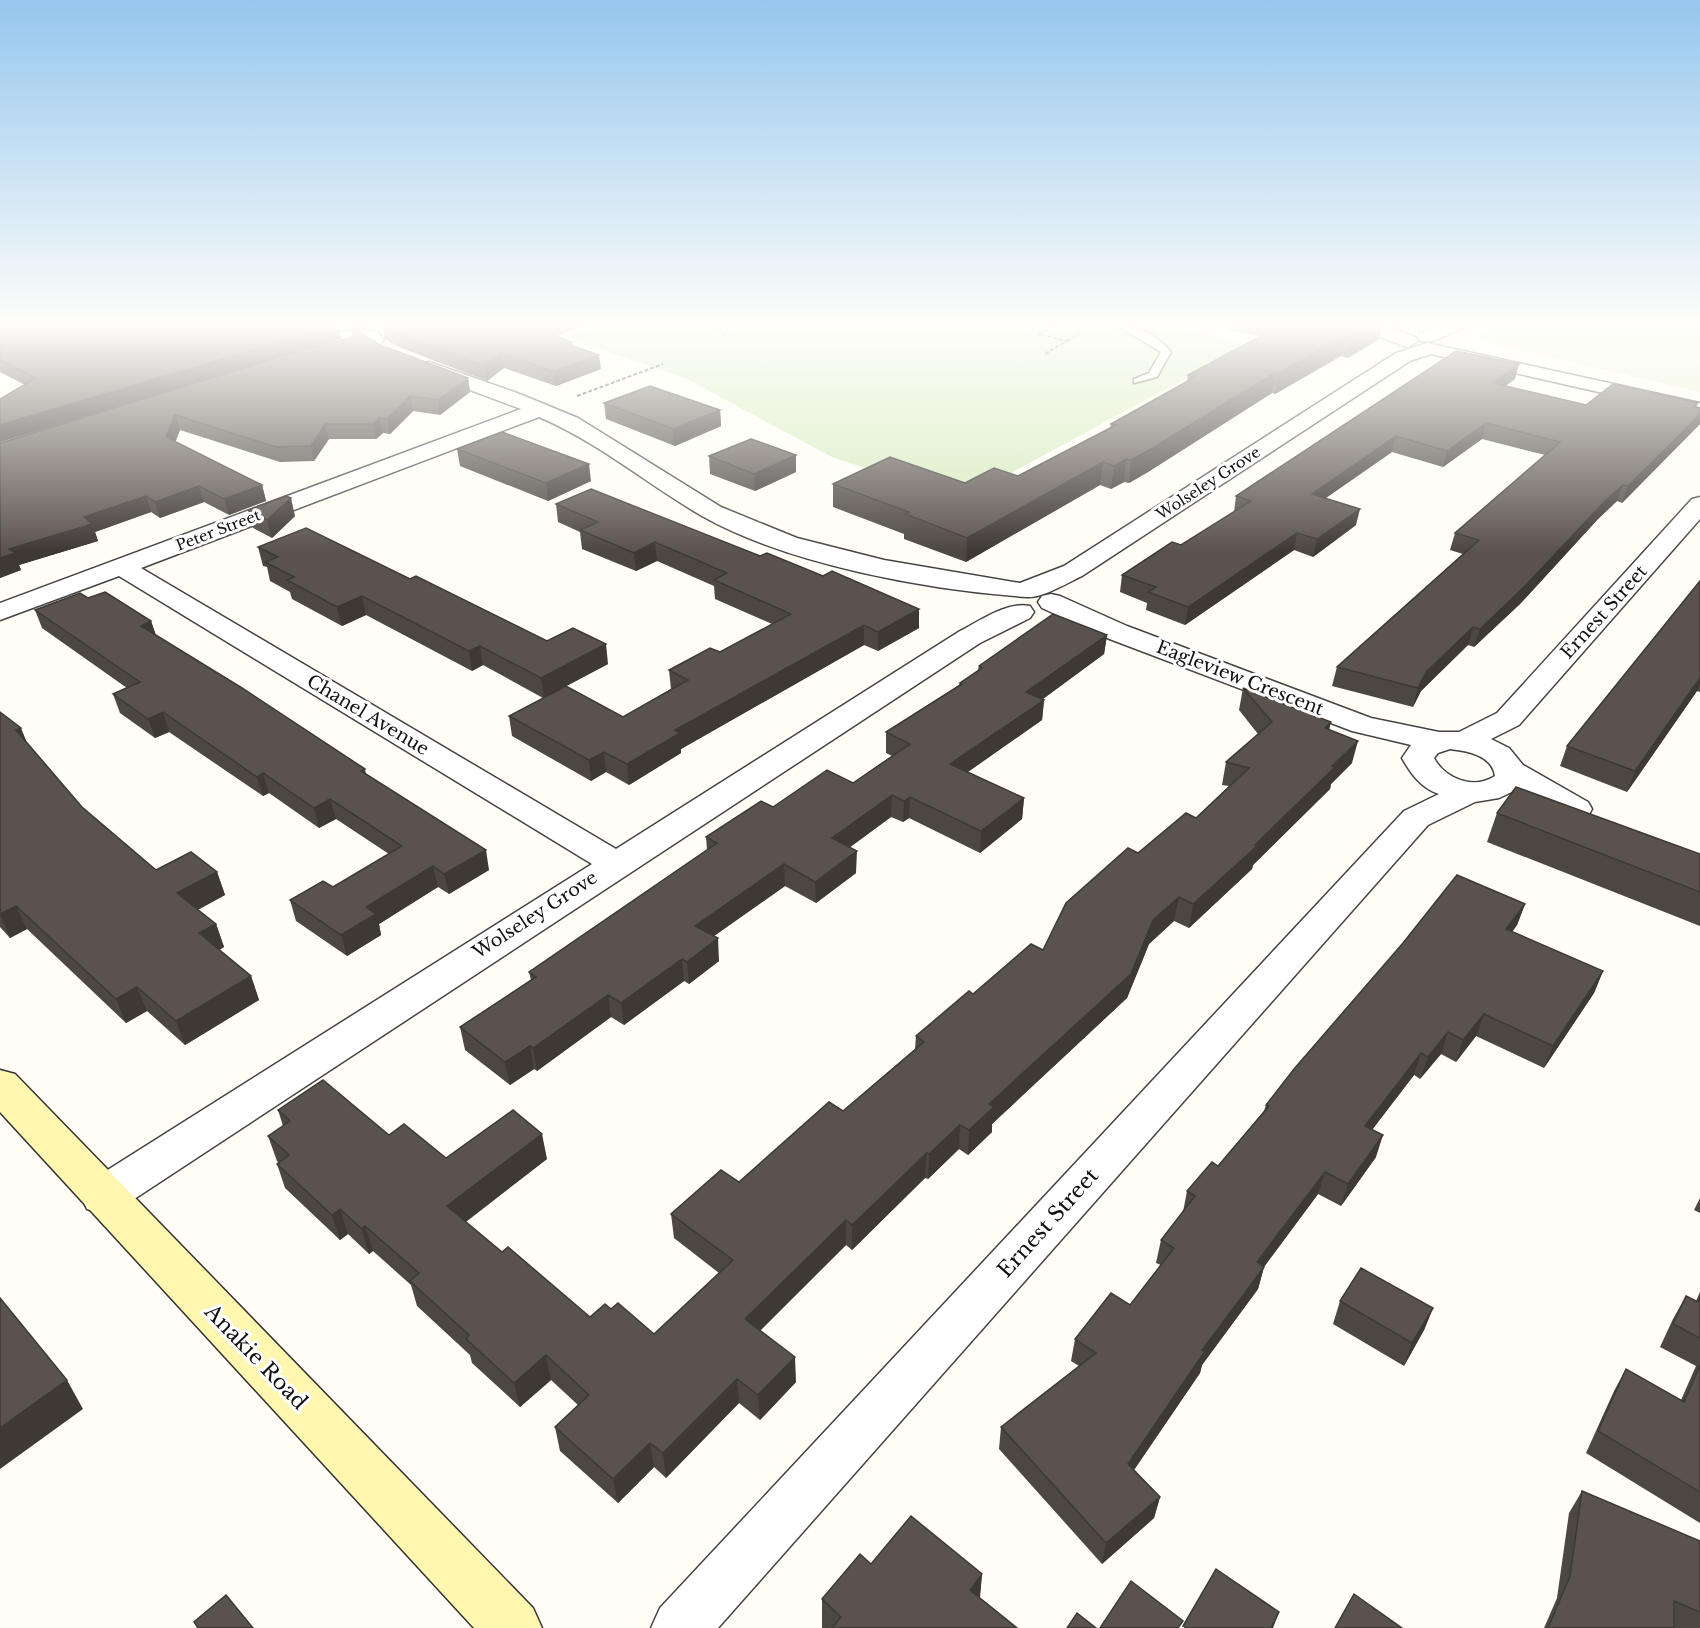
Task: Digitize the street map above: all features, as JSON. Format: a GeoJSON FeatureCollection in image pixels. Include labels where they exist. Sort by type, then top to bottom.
{"type":"FeatureCollection","features":[{"type":"Feature","properties":{"kind":"main road","name":"Anakie Road"},"geometry":{"type":"LineString","coordinates":[[0,1085],[513,1628]]}},
{"type":"Feature","properties":{"kind":"street","name":"Eagleview Crescent"},"geometry":{"type":"LineString","coordinates":[[511,400],[588,433],[706,508],[755,532],[856,563],[944,578],[1025,601],[1117,632],[1437,754]]}},
{"type":"Feature","properties":{"kind":"street","name":"Wolseley Grove"},"geometry":{"type":"LineString","coordinates":[[103,1196],[615,863],[1338,400]]}},
{"type":"Feature","properties":{"kind":"street"},"geometry":{"type":"LineString","coordinates":[[1661,400],[1700,409]]}},
{"type":"Feature","properties":{"kind":"street","name":"Peter Street"},"geometry":{"type":"LineString","coordinates":[[0,612],[537,410]]}},
{"type":"Feature","properties":{"kind":"street","name":"Ernest Street"},"geometry":{"type":"LineString","coordinates":[[1416,818],[1437,754],[1508,719],[1700,504]]}},
{"type":"Feature","properties":{"kind":"street","name":"Chanel Avenue"},"geometry":{"type":"LineString","coordinates":[[122,567],[615,863]]}},
{"type":"Feature","properties":{"kind":"street"},"geometry":{"type":"LineString","coordinates":[[1495,778],[1508,719]]}},
{"type":"Feature","properties":{"kind":"street"},"geometry":{"type":"LineString","coordinates":[[1495,778],[1492,750],[1437,754],[1439,783],[1495,778],[1607,821]]}},
{"type":"Feature","properties":{"kind":"street","name":"Ernest Street"},"geometry":{"type":"LineString","coordinates":[[680,1628],[1416,818],[1495,778]]}},
{"type":"Feature","properties":{"kind":"path"},"geometry":{"type":"LineString","coordinates":[[537,410],[564,400]]}},
{"type":"Feature","properties":{"kind":"green space"},"geometry":{"type":"Polygon","coordinates":[[[726,400],[1146,400],[998,480],[979,475],[944,494],[832,457],[726,400]]]}},
{"type":"Feature","properties":{"kind":"building"},"geometry":{"type":"Polygon","coordinates":[[[0,400],[85,400],[0,425],[0,400]]]}},
{"type":"Feature","properties":{"kind":"building"},"geometry":{"type":"Polygon","coordinates":[[[140,400],[406,400],[387,419],[379,418],[373,424],[325,424],[311,446],[276,447],[175,415],[166,437],[262,485],[224,499],[199,486],[155,502],[146,496],[84,517],[92,524],[9,549],[15,553],[0,558],[0,443],[140,400]]]}},
{"type":"Feature","properties":{"kind":"building"},"geometry":{"type":"Polygon","coordinates":[[[612,400],[691,400],[720,410],[673,429],[604,403],[612,400]]]}},
{"type":"Feature","properties":{"kind":"building"},"geometry":{"type":"Polygon","coordinates":[[[1154,400],[1231,400],[1131,460],[1126,459],[1114,466],[1103,462],[967,538],[905,514],[909,512],[833,484],[890,457],[965,483],[994,468],[1018,476],[1116,425],[1111,424],[1154,400]]]}},
{"type":"Feature","properties":{"kind":"building"},"geometry":{"type":"Polygon","coordinates":[[[1382,400],[1565,400],[1586,405],[1592,400],[1684,400],[1698,403],[1694,406],[1700,408],[1700,414],[1628,486],[1623,485],[1604,502],[1525,586],[1480,629],[1473,627],[1426,672],[1418,688],[1337,667],[1479,540],[1455,533],[1560,442],[1486,423],[1447,451],[1396,436],[1312,494],[1360,509],[1317,539],[1297,533],[1188,607],[1148,592],[1156,587],[1122,575],[1172,542],[1181,545],[1251,501],[1236,496],[1382,400]]]}},
{"type":"Feature","properties":{"kind":"building"},"geometry":{"type":"Polygon","coordinates":[[[502,432],[589,464],[546,483],[457,449],[502,432]]]}},
{"type":"Feature","properties":{"kind":"building"},"geometry":{"type":"Polygon","coordinates":[[[751,439],[796,455],[754,474],[709,456],[751,439]]]}},
{"type":"Feature","properties":{"kind":"building"},"geometry":{"type":"Polygon","coordinates":[[[591,489],[760,556],[767,553],[823,576],[832,571],[919,609],[878,632],[864,625],[675,730],[680,733],[627,764],[604,752],[589,760],[509,716],[566,686],[623,717],[688,680],[669,670],[710,648],[720,652],[791,614],[714,580],[727,573],[655,542],[634,553],[580,530],[598,522],[556,504],[591,489]]]}},
{"type":"Feature","properties":{"kind":"building"},"geometry":{"type":"Polygon","coordinates":[[[286,496],[291,498],[267,520],[248,510],[286,496]]]}},
{"type":"Feature","properties":{"kind":"building"},"geometry":{"type":"Polygon","coordinates":[[[306,528],[410,579],[416,576],[547,641],[573,628],[606,644],[541,678],[480,646],[469,651],[362,596],[337,607],[287,580],[294,577],[265,562],[278,557],[258,547],[306,528]]]}},
{"type":"Feature","properties":{"kind":"building"},"geometry":{"type":"Polygon","coordinates":[[[1700,581],[1700,678],[1635,771],[1567,746],[1700,581]]]}},
{"type":"Feature","properties":{"kind":"building"},"geometry":{"type":"Polygon","coordinates":[[[105,592],[151,621],[141,626],[242,688],[365,769],[361,771],[486,850],[444,874],[433,866],[366,907],[376,914],[341,935],[290,900],[323,881],[333,887],[402,846],[330,799],[314,808],[263,773],[257,777],[163,712],[148,719],[113,694],[140,682],[35,610],[80,593],[88,598],[105,592]]]}},
{"type":"Feature","properties":{"kind":"building"},"geometry":{"type":"Polygon","coordinates":[[[1053,614],[1107,635],[1026,692],[1044,700],[950,764],[1024,798],[981,831],[910,797],[904,801],[892,795],[832,838],[857,851],[815,882],[784,864],[695,926],[718,938],[687,962],[682,959],[621,1003],[608,995],[533,1048],[530,1046],[505,1062],[460,1027],[536,977],[529,972],[717,843],[706,837],[761,801],[773,807],[827,770],[853,783],[910,744],[886,732],[962,684],[960,683],[982,668],[979,666],[1053,614]]]}},
{"type":"Feature","properties":{"kind":"building"},"geometry":{"type":"Polygon","coordinates":[[[1243,688],[1331,722],[1325,728],[1358,741],[1332,766],[1335,767],[1255,845],[1257,846],[1193,904],[1179,897],[1153,920],[1131,974],[989,1104],[994,1107],[969,1130],[960,1125],[929,1154],[927,1153],[852,1225],[846,1220],[745,1319],[795,1357],[758,1395],[737,1379],[663,1453],[650,1443],[613,1479],[555,1427],[589,1395],[546,1355],[514,1383],[466,1339],[469,1335],[410,1281],[419,1273],[365,1226],[362,1229],[340,1209],[332,1215],[277,1164],[289,1155],[268,1136],[290,1121],[278,1110],[323,1080],[389,1135],[404,1124],[446,1158],[513,1110],[542,1134],[447,1206],[502,1252],[508,1247],[590,1317],[605,1304],[611,1309],[618,1303],[654,1334],[733,1260],[671,1214],[721,1170],[739,1182],[829,1102],[843,1111],[924,1042],[916,1036],[969,991],[973,994],[1031,944],[1043,950],[1066,903],[1128,848],[1138,853],[1186,813],[1196,818],[1249,768],[1226,762],[1272,722],[1243,688]]]}},
{"type":"Feature","properties":{"kind":"building"},"geometry":{"type":"Polygon","coordinates":[[[0,712],[21,728],[16,730],[82,807],[156,870],[191,852],[217,872],[177,893],[216,924],[199,933],[251,976],[176,1021],[137,987],[116,999],[16,906],[0,914],[0,712]]]}},
{"type":"Feature","properties":{"kind":"building"},"geometry":{"type":"Polygon","coordinates":[[[1516,787],[1700,854],[1700,892],[1497,813],[1516,787]]]}},
{"type":"Feature","properties":{"kind":"building"},"geometry":{"type":"Polygon","coordinates":[[[1457,875],[1525,904],[1506,929],[1603,971],[1553,1046],[1484,1014],[1463,1040],[1448,1032],[1428,1057],[1421,1053],[1365,1126],[1383,1135],[1348,1184],[1325,1172],[1257,1262],[1264,1267],[1202,1350],[1205,1351],[1128,1464],[1160,1497],[1106,1543],[1001,1427],[1096,1353],[1075,1339],[1111,1293],[1130,1305],[1174,1248],[1161,1240],[1195,1196],[1187,1191],[1212,1162],[1218,1166],[1269,1106],[1266,1105],[1294,1069],[1403,943],[1457,875]]]}},
{"type":"Feature","properties":{"kind":"building"},"geometry":{"type":"Polygon","coordinates":[[[1361,1268],[1433,1308],[1412,1343],[1340,1301],[1361,1268]]]}},
{"type":"Feature","properties":{"kind":"building"},"geometry":{"type":"Polygon","coordinates":[[[1686,1296],[1698,1302],[1700,1297],[1700,1338],[1673,1324],[1686,1296]]]}},
{"type":"Feature","properties":{"kind":"building"},"geometry":{"type":"Polygon","coordinates":[[[0,1298],[67,1380],[0,1428],[0,1298]]]}},
{"type":"Feature","properties":{"kind":"building"},"geometry":{"type":"Polygon","coordinates":[[[1700,1365],[1700,1492],[1598,1431],[1626,1369],[1684,1402],[1700,1365]]]}},
{"type":"Feature","properties":{"kind":"building"},"geometry":{"type":"Polygon","coordinates":[[[1582,1491],[1700,1541],[1700,1612],[1674,1601],[1674,1628],[1548,1628],[1570,1576],[1582,1491]]]}},
{"type":"Feature","properties":{"kind":"building"},"geometry":{"type":"Polygon","coordinates":[[[911,1516],[982,1574],[970,1590],[1017,1628],[832,1628],[841,1617],[822,1599],[860,1554],[871,1564],[911,1516]]]}},
{"type":"Feature","properties":{"kind":"building"},"geometry":{"type":"Polygon","coordinates":[[[1216,1569],[1279,1612],[1271,1628],[1186,1628],[1183,1626],[1216,1569]]]}},
{"type":"Feature","properties":{"kind":"building"},"geometry":{"type":"Polygon","coordinates":[[[1131,1581],[1183,1621],[1178,1628],[1100,1628],[1131,1581]]]}},
{"type":"Feature","properties":{"kind":"building"},"geometry":{"type":"Polygon","coordinates":[[[1354,1594],[1402,1628],[1335,1628],[1354,1594]]]}},
{"type":"Feature","properties":{"kind":"building"},"geometry":{"type":"Polygon","coordinates":[[[226,1595],[253,1628],[198,1628],[194,1622],[226,1595]]]}},
{"type":"Feature","properties":{"kind":"building"},"geometry":{"type":"Polygon","coordinates":[[[1077,1613],[1096,1628],[1067,1628],[1077,1613]]]}}]}
